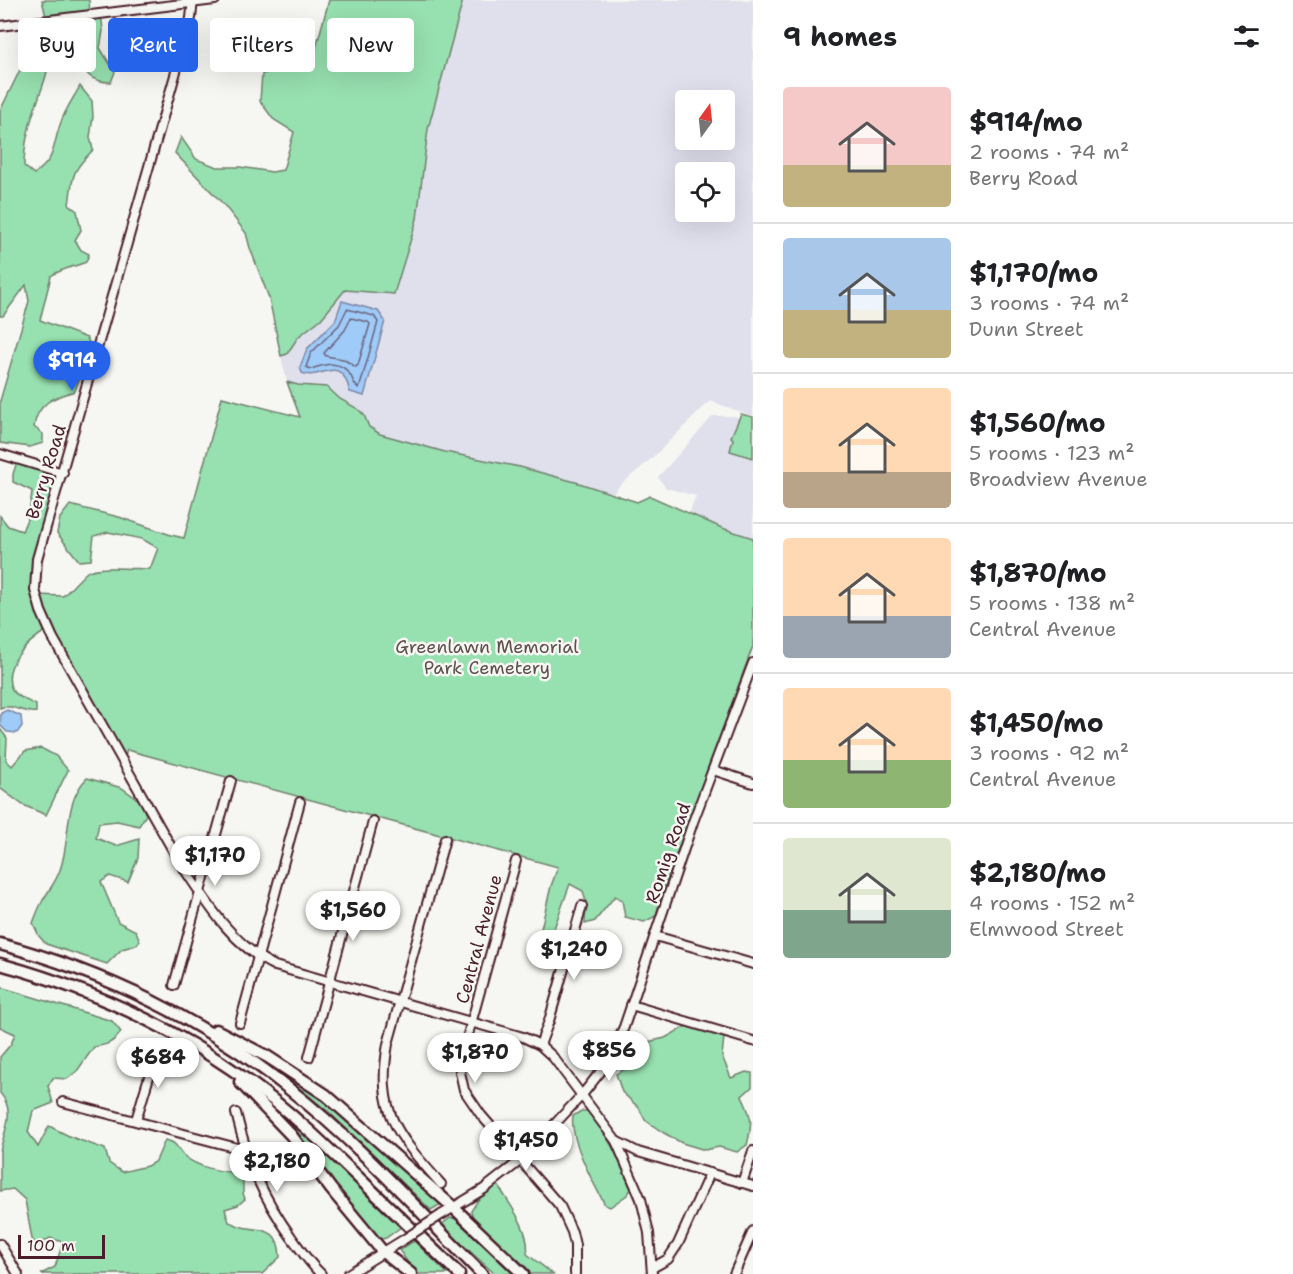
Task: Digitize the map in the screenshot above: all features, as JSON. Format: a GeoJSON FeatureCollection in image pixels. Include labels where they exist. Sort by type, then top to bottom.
{"type":"FeatureCollection","features":[{"type":"Feature","properties":{"kind":"highway"},"geometry":{"type":"LineString","coordinates":[[0,944],[83,971],[226,1035],[294,1072],[326,1095],[454,1208],[523,1274]]}},
{"type":"Feature","properties":{"kind":"highway"},"geometry":{"type":"LineString","coordinates":[[0,964],[56,981],[109,1002],[216,1059],[293,1116],[459,1274]]}},
{"type":"Feature","properties":{"kind":"highway"},"geometry":{"type":"LineString","coordinates":[[156,1003],[234,1048],[289,1088],[349,1142],[482,1274]]}},
{"type":"Feature","properties":{"kind":"highway"},"geometry":{"type":"LineString","coordinates":[[216,1059],[291,1135],[331,1189],[384,1252],[411,1274]]}},
{"type":"Feature","properties":{"kind":"street"},"geometry":{"type":"LineString","coordinates":[[0,27],[215,0]]}},
{"type":"Feature","properties":{"kind":"street","name":"Berry Road"},"geometry":{"type":"LineString","coordinates":[[193,1],[177,68],[37,559],[34,584],[53,638],[179,861],[200,893],[233,935],[258,958]]}},
{"type":"Feature","properties":{"kind":"street"},"geometry":{"type":"LineString","coordinates":[[0,454],[63,473]]}},
{"type":"Feature","properties":{"kind":"street","name":"Romig Road"},"geometry":{"type":"LineString","coordinates":[[348,1274],[484,1189],[521,1160],[595,1080],[612,1053],[631,1005],[753,663]]}},
{"type":"Feature","properties":{"kind":"street"},"geometry":{"type":"LineString","coordinates":[[713,770],[753,783]]}},
{"type":"Feature","properties":{"kind":"street"},"geometry":{"type":"LineString","coordinates":[[174,985],[231,781]]}},
{"type":"Feature","properties":{"kind":"street"},"geometry":{"type":"LineString","coordinates":[[240,1023],[300,802]]}},
{"type":"Feature","properties":{"kind":"street"},"geometry":{"type":"LineString","coordinates":[[309,1057],[373,821]]}},
{"type":"Feature","properties":{"kind":"street"},"geometry":{"type":"LineString","coordinates":[[441,1184],[399,1133],[386,1102],[385,1063],[399,1002],[446,839]]}},
{"type":"Feature","properties":{"kind":"street","name":"Central Avenue"},"geometry":{"type":"LineString","coordinates":[[516,861],[461,1061],[461,1083],[481,1115],[550,1193],[566,1218],[575,1245],[575,1273]]}},
{"type":"Feature","properties":{"kind":"street"},"geometry":{"type":"LineString","coordinates":[[540,1045],[582,906]]}},
{"type":"Feature","properties":{"kind":"street"},"geometry":{"type":"LineString","coordinates":[[655,936],[753,964]]}},
{"type":"Feature","properties":{"kind":"street"},"geometry":{"type":"LineString","coordinates":[[258,958],[290,971],[523,1037],[540,1045],[553,1057],[616,1141],[641,1199],[649,1233],[652,1271]]}},
{"type":"Feature","properties":{"kind":"street"},"geometry":{"type":"LineString","coordinates":[[631,1005],[753,1041]]}},
{"type":"Feature","properties":{"kind":"street"},"geometry":{"type":"LineString","coordinates":[[136,1120],[157,1050]]}},
{"type":"Feature","properties":{"kind":"street"},"geometry":{"type":"LineString","coordinates":[[63,1102],[245,1150]]}},
{"type":"Feature","properties":{"kind":"street"},"geometry":{"type":"LineString","coordinates":[[236,1113],[245,1150],[266,1199],[310,1264],[321,1274]]}},
{"type":"Feature","properties":{"kind":"street"},"geometry":{"type":"LineString","coordinates":[[616,1141],[638,1152],[753,1186]]}},
{"type":"Feature","properties":{"kind":"street"},"geometry":{"type":"LineString","coordinates":[[742,1183],[753,1151]]}},
{"type":"Feature","properties":{"kind":"street"},"geometry":{"type":"LineString","coordinates":[[652,1271],[668,1259],[678,1244],[710,1173]]}},
{"type":"Feature","properties":{"kind":"street"},"geometry":{"type":"LineString","coordinates":[[734,1274],[753,1231]]}},
{"type":"Feature","properties":{"kind":"street"},"geometry":{"type":"LineString","coordinates":[[0,1244],[18,1274]]}},
{"type":"Feature","properties":{"kind":"shaded area"},"geometry":{"type":"Polygon","coordinates":[[[463,0],[753,0],[753,416],[710,401],[613,494],[520,467],[445,452],[380,434],[369,427],[359,409],[318,385],[298,385],[287,382],[281,356],[287,354],[298,337],[321,319],[345,290],[394,294],[417,219],[428,129],[463,0]]]}},
{"type":"Feature","properties":{"kind":"shaded area"},"geometry":{"type":"Polygon","coordinates":[[[713,416],[734,416],[753,421],[753,538],[688,516],[696,496],[666,488],[658,477],[713,416]]]}},
{"type":"Feature","properties":{"kind":"green space"},"geometry":{"type":"Polygon","coordinates":[[[42,0],[89,0],[90,15],[101,13],[103,31],[100,48],[108,61],[108,72],[115,72],[111,82],[93,78],[86,72],[96,72],[96,18],[47,18],[42,0]]]}},
{"type":"Feature","properties":{"kind":"green space"},"geometry":{"type":"Polygon","coordinates":[[[329,0],[463,0],[428,129],[417,219],[394,294],[345,290],[321,319],[298,337],[287,354],[281,356],[269,298],[246,233],[224,205],[175,153],[181,137],[196,159],[217,167],[240,167],[272,172],[283,170],[294,132],[273,119],[260,101],[262,74],[315,72],[315,51],[329,0]]]}},
{"type":"Feature","properties":{"kind":"green space"},"geometry":{"type":"Polygon","coordinates":[[[19,72],[47,72],[32,116],[25,149],[24,166],[34,174],[50,158],[64,115],[80,86],[92,101],[93,117],[90,137],[93,150],[74,174],[69,205],[77,211],[81,230],[75,240],[81,250],[89,254],[86,262],[51,276],[40,320],[87,338],[91,347],[75,391],[48,402],[39,412],[34,427],[43,434],[43,443],[30,447],[0,443],[0,401],[29,301],[26,285],[3,316],[0,316],[0,111],[19,72]]]}},
{"type":"Feature","properties":{"kind":"green space","name":"Greenlawn Memorial Park Cemetery"},"geometry":{"type":"Polygon","coordinates":[[[287,382],[327,387],[340,399],[358,409],[364,415],[369,427],[380,434],[445,452],[520,467],[637,502],[650,496],[722,528],[753,538],[753,646],[661,896],[656,916],[644,922],[625,917],[622,900],[615,896],[595,921],[585,924],[586,902],[583,891],[570,884],[553,931],[540,933],[558,867],[127,750],[123,763],[48,629],[26,646],[10,671],[9,680],[12,690],[36,705],[36,712],[9,707],[0,708],[0,516],[8,526],[22,531],[29,514],[32,491],[13,482],[18,459],[63,473],[41,541],[37,595],[63,596],[87,572],[92,570],[150,569],[158,548],[142,539],[108,532],[94,536],[91,560],[79,561],[57,533],[60,518],[70,505],[119,517],[184,538],[222,397],[300,417],[287,382]]]}},
{"type":"Feature","properties":{"kind":"green space"},"geometry":{"type":"Polygon","coordinates":[[[741,414],[753,417],[753,458],[730,451],[733,439],[731,437],[741,414]]]}},
{"type":"Feature","properties":{"kind":"green space"},"geometry":{"type":"Polygon","coordinates":[[[0,729],[7,738],[6,760],[12,766],[25,751],[41,748],[56,756],[68,770],[46,815],[23,805],[0,788],[0,729]]]}},
{"type":"Feature","properties":{"kind":"green space"},"geometry":{"type":"Polygon","coordinates":[[[87,778],[122,788],[140,801],[146,815],[139,826],[117,821],[99,823],[96,838],[116,846],[139,839],[138,858],[128,882],[110,876],[101,882],[118,922],[136,931],[140,941],[136,945],[122,949],[107,964],[46,944],[33,923],[60,870],[74,798],[87,778]]]}},
{"type":"Feature","properties":{"kind":"green space"},"geometry":{"type":"Polygon","coordinates":[[[0,987],[112,1021],[121,1032],[109,1043],[94,1047],[77,1071],[67,1079],[53,1078],[48,1086],[53,1103],[33,1111],[28,1132],[38,1147],[49,1126],[71,1137],[105,1149],[109,1163],[122,1172],[147,1166],[156,1161],[165,1140],[174,1144],[189,1160],[203,1166],[220,1171],[243,1173],[245,1199],[238,1205],[225,1209],[229,1222],[272,1234],[278,1242],[280,1257],[262,1274],[41,1274],[55,1267],[63,1242],[50,1238],[37,1246],[32,1239],[25,1200],[13,1189],[0,1191],[0,1152],[8,1122],[8,1107],[0,1093],[0,1057],[11,1044],[15,1034],[0,1027],[0,987]]]}},
{"type":"Feature","properties":{"kind":"green space"},"geometry":{"type":"Polygon","coordinates":[[[688,1025],[724,1037],[722,1056],[731,1078],[746,1072],[752,1073],[752,1087],[742,1096],[751,1125],[749,1137],[747,1145],[737,1152],[719,1147],[705,1150],[682,1143],[645,1120],[639,1108],[622,1092],[616,1074],[629,1067],[639,1044],[665,1038],[688,1025]]]}},
{"type":"Feature","properties":{"kind":"green space"},"geometry":{"type":"Polygon","coordinates":[[[253,1051],[329,1103],[440,1200],[441,1204],[431,1210],[329,1112],[253,1051]]]}},
{"type":"Feature","properties":{"kind":"green space"},"geometry":{"type":"Polygon","coordinates":[[[581,1111],[589,1111],[601,1129],[632,1188],[627,1195],[610,1207],[605,1205],[578,1149],[573,1116],[581,1111]]]}},
{"type":"Feature","properties":{"kind":"green space"},"geometry":{"type":"Polygon","coordinates":[[[286,1120],[303,1133],[401,1227],[386,1238],[377,1240],[286,1120]]]}},
{"type":"Feature","properties":{"kind":"green space"},"geometry":{"type":"Polygon","coordinates":[[[498,1185],[526,1236],[527,1254],[553,1274],[529,1274],[473,1218],[471,1211],[478,1200],[498,1185]]]}},
{"type":"Feature","properties":{"kind":"green space"},"geometry":{"type":"Polygon","coordinates":[[[450,1218],[460,1219],[517,1274],[495,1274],[441,1225],[450,1218]]]}},
{"type":"Feature","properties":{"kind":"green space"},"geometry":{"type":"Polygon","coordinates":[[[414,1241],[448,1274],[416,1274],[399,1250],[414,1241]]]}},
{"type":"Feature","properties":{"kind":"water"},"geometry":{"type":"Polygon","coordinates":[[[342,301],[378,311],[385,321],[364,396],[350,392],[346,380],[341,373],[335,370],[309,375],[302,373],[300,367],[307,349],[335,321],[342,301]]]}},
{"type":"Feature","properties":{"kind":"water"},"geometry":{"type":"Polygon","coordinates":[[[7,710],[21,716],[22,726],[17,733],[7,732],[0,725],[1,713],[7,710]]]}}]}
